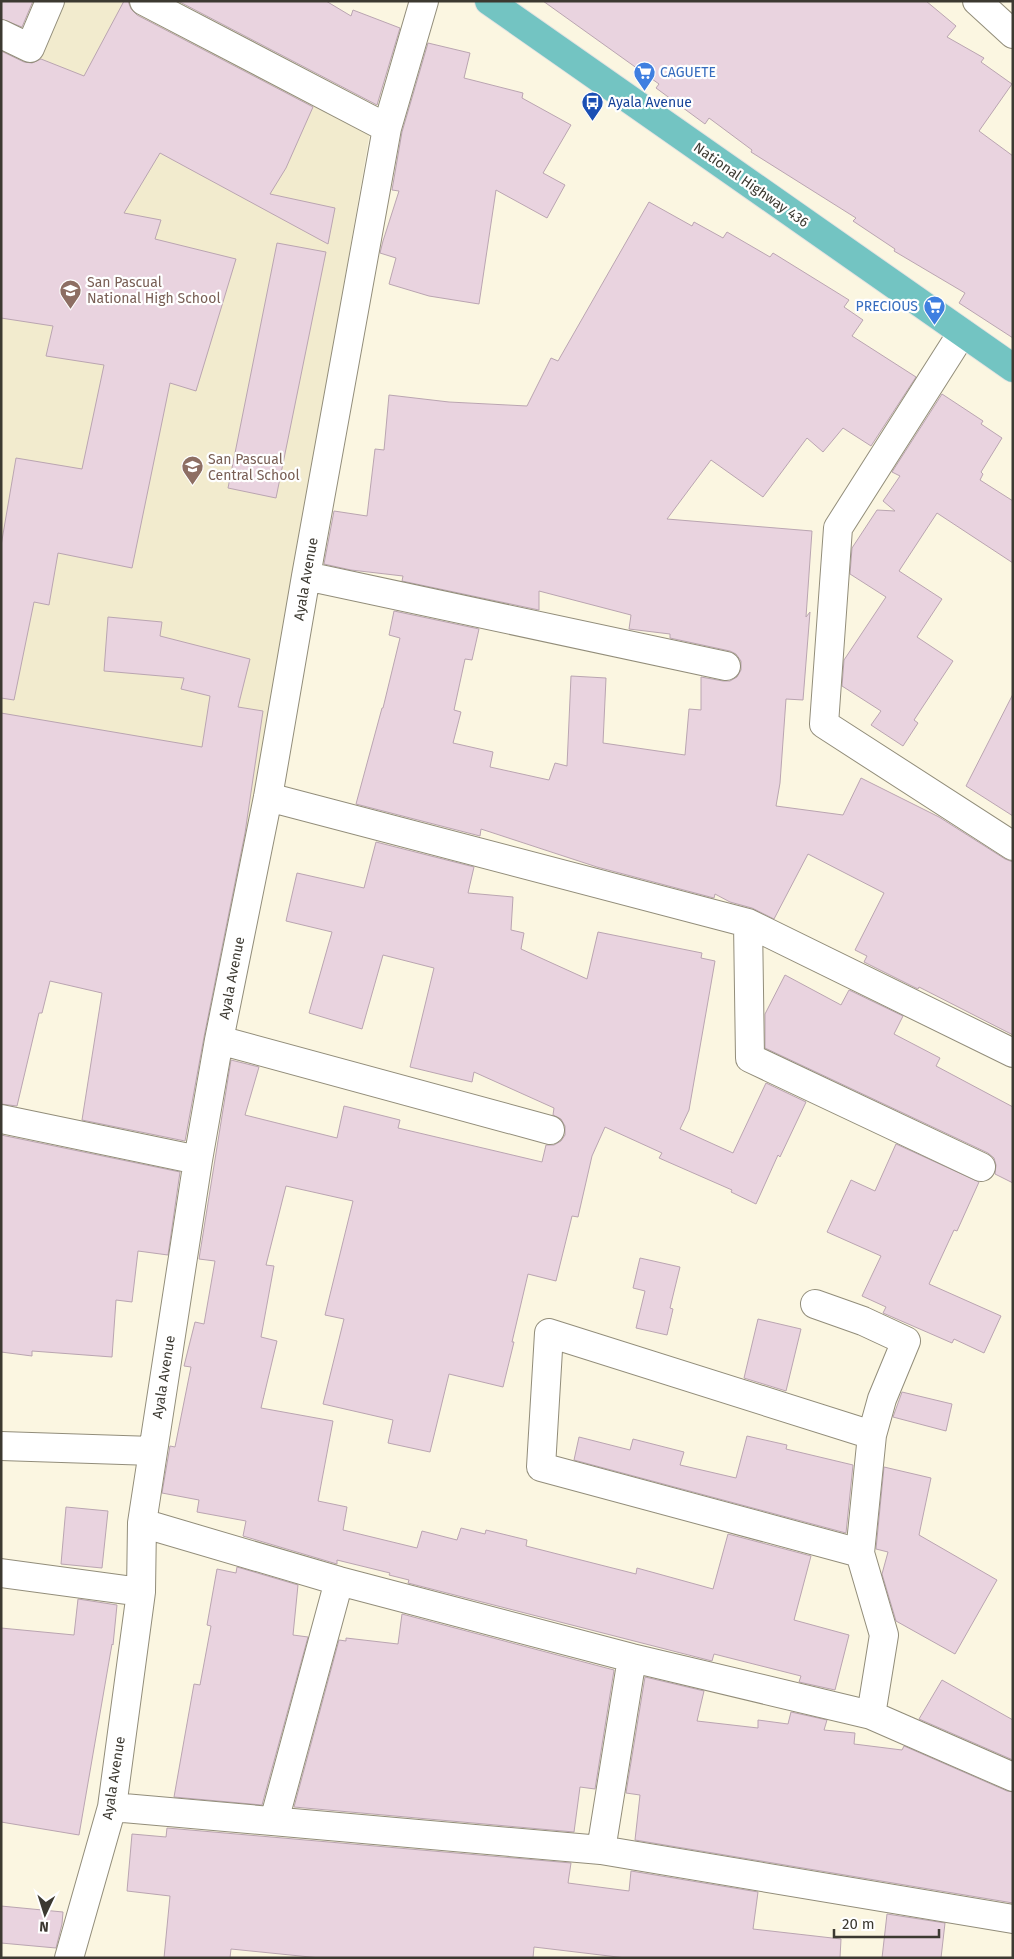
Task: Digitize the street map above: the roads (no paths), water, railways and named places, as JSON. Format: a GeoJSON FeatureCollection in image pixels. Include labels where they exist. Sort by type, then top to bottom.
{"type":"FeatureCollection","features":[{"type":"Feature","properties":{"kind":"main road","name":"National Highway 436"},"geometry":{"type":"LineString","coordinates":[[489,1],[1013,368]]}},
{"type":"Feature","properties":{"kind":"street"},"geometry":{"type":"LineString","coordinates":[[1,34],[30,48],[50,1]]}},
{"type":"Feature","properties":{"kind":"street"},"geometry":{"type":"LineString","coordinates":[[144,1],[387,128]]}},
{"type":"Feature","properties":{"kind":"street","name":"Ayala Avenue"},"geometry":{"type":"LineString","coordinates":[[69,1958],[112,1807],[141,1592],[142,1523],[198,1160],[219,1040],[268,796],[387,128],[424,1]]}},
{"type":"Feature","properties":{"kind":"street"},"geometry":{"type":"LineString","coordinates":[[977,1],[1013,34]]}},
{"type":"Feature","properties":{"kind":"street"},"geometry":{"type":"LineString","coordinates":[[962,333],[838,528],[824,724],[1013,846]]}},
{"type":"Feature","properties":{"kind":"street"},"geometry":{"type":"LineString","coordinates":[[306,576],[726,666]]}},
{"type":"Feature","properties":{"kind":"street"},"geometry":{"type":"LineString","coordinates":[[268,796],[748,924],[1013,1053]]}},
{"type":"Feature","properties":{"kind":"street"},"geometry":{"type":"LineString","coordinates":[[748,924],[750,1058],[982,1167]]}},
{"type":"Feature","properties":{"kind":"street"},"geometry":{"type":"LineString","coordinates":[[219,1040],[550,1130]]}},
{"type":"Feature","properties":{"kind":"street"},"geometry":{"type":"LineString","coordinates":[[1,1119],[198,1160]]}},
{"type":"Feature","properties":{"kind":"street"},"geometry":{"type":"LineString","coordinates":[[815,1304],[864,1322],[906,1341],[882,1399],[872,1435],[860,1553],[884,1635],[871,1715]]}},
{"type":"Feature","properties":{"kind":"street"},"geometry":{"type":"LineString","coordinates":[[860,1553],[541,1467],[548,1332],[872,1435]]}},
{"type":"Feature","properties":{"kind":"street"},"geometry":{"type":"LineString","coordinates":[[1,1446],[153,1450]]}},
{"type":"Feature","properties":{"kind":"street"},"geometry":{"type":"LineString","coordinates":[[142,1523],[339,1581],[632,1658],[871,1715],[1013,1777]]}},
{"type":"Feature","properties":{"kind":"street"},"geometry":{"type":"LineString","coordinates":[[1,1573],[141,1592]]}},
{"type":"Feature","properties":{"kind":"street"},"geometry":{"type":"LineString","coordinates":[[274,1821],[339,1581]]}},
{"type":"Feature","properties":{"kind":"street"},"geometry":{"type":"LineString","coordinates":[[601,1850],[632,1658]]}},
{"type":"Feature","properties":{"kind":"street"},"geometry":{"type":"LineString","coordinates":[[112,1807],[601,1850],[1013,1919]]}},
{"type":"Feature","properties":{"kind":"place","name":"CAGUETE"},"geometry":{"type":"Point","coordinates":[644,91]}},
{"type":"Feature","properties":{"kind":"place","name":"Ayala Avenue"},"geometry":{"type":"Point","coordinates":[592,121]}},
{"type":"Feature","properties":{"kind":"place","name":"San Pascual National High School"},"geometry":{"type":"Point","coordinates":[71,309]}},
{"type":"Feature","properties":{"kind":"place","name":"PRECIOUS"},"geometry":{"type":"Point","coordinates":[934,325]}},
{"type":"Feature","properties":{"kind":"place","name":"San Pascual Central School"},"geometry":{"type":"Point","coordinates":[192,486]}}]}
